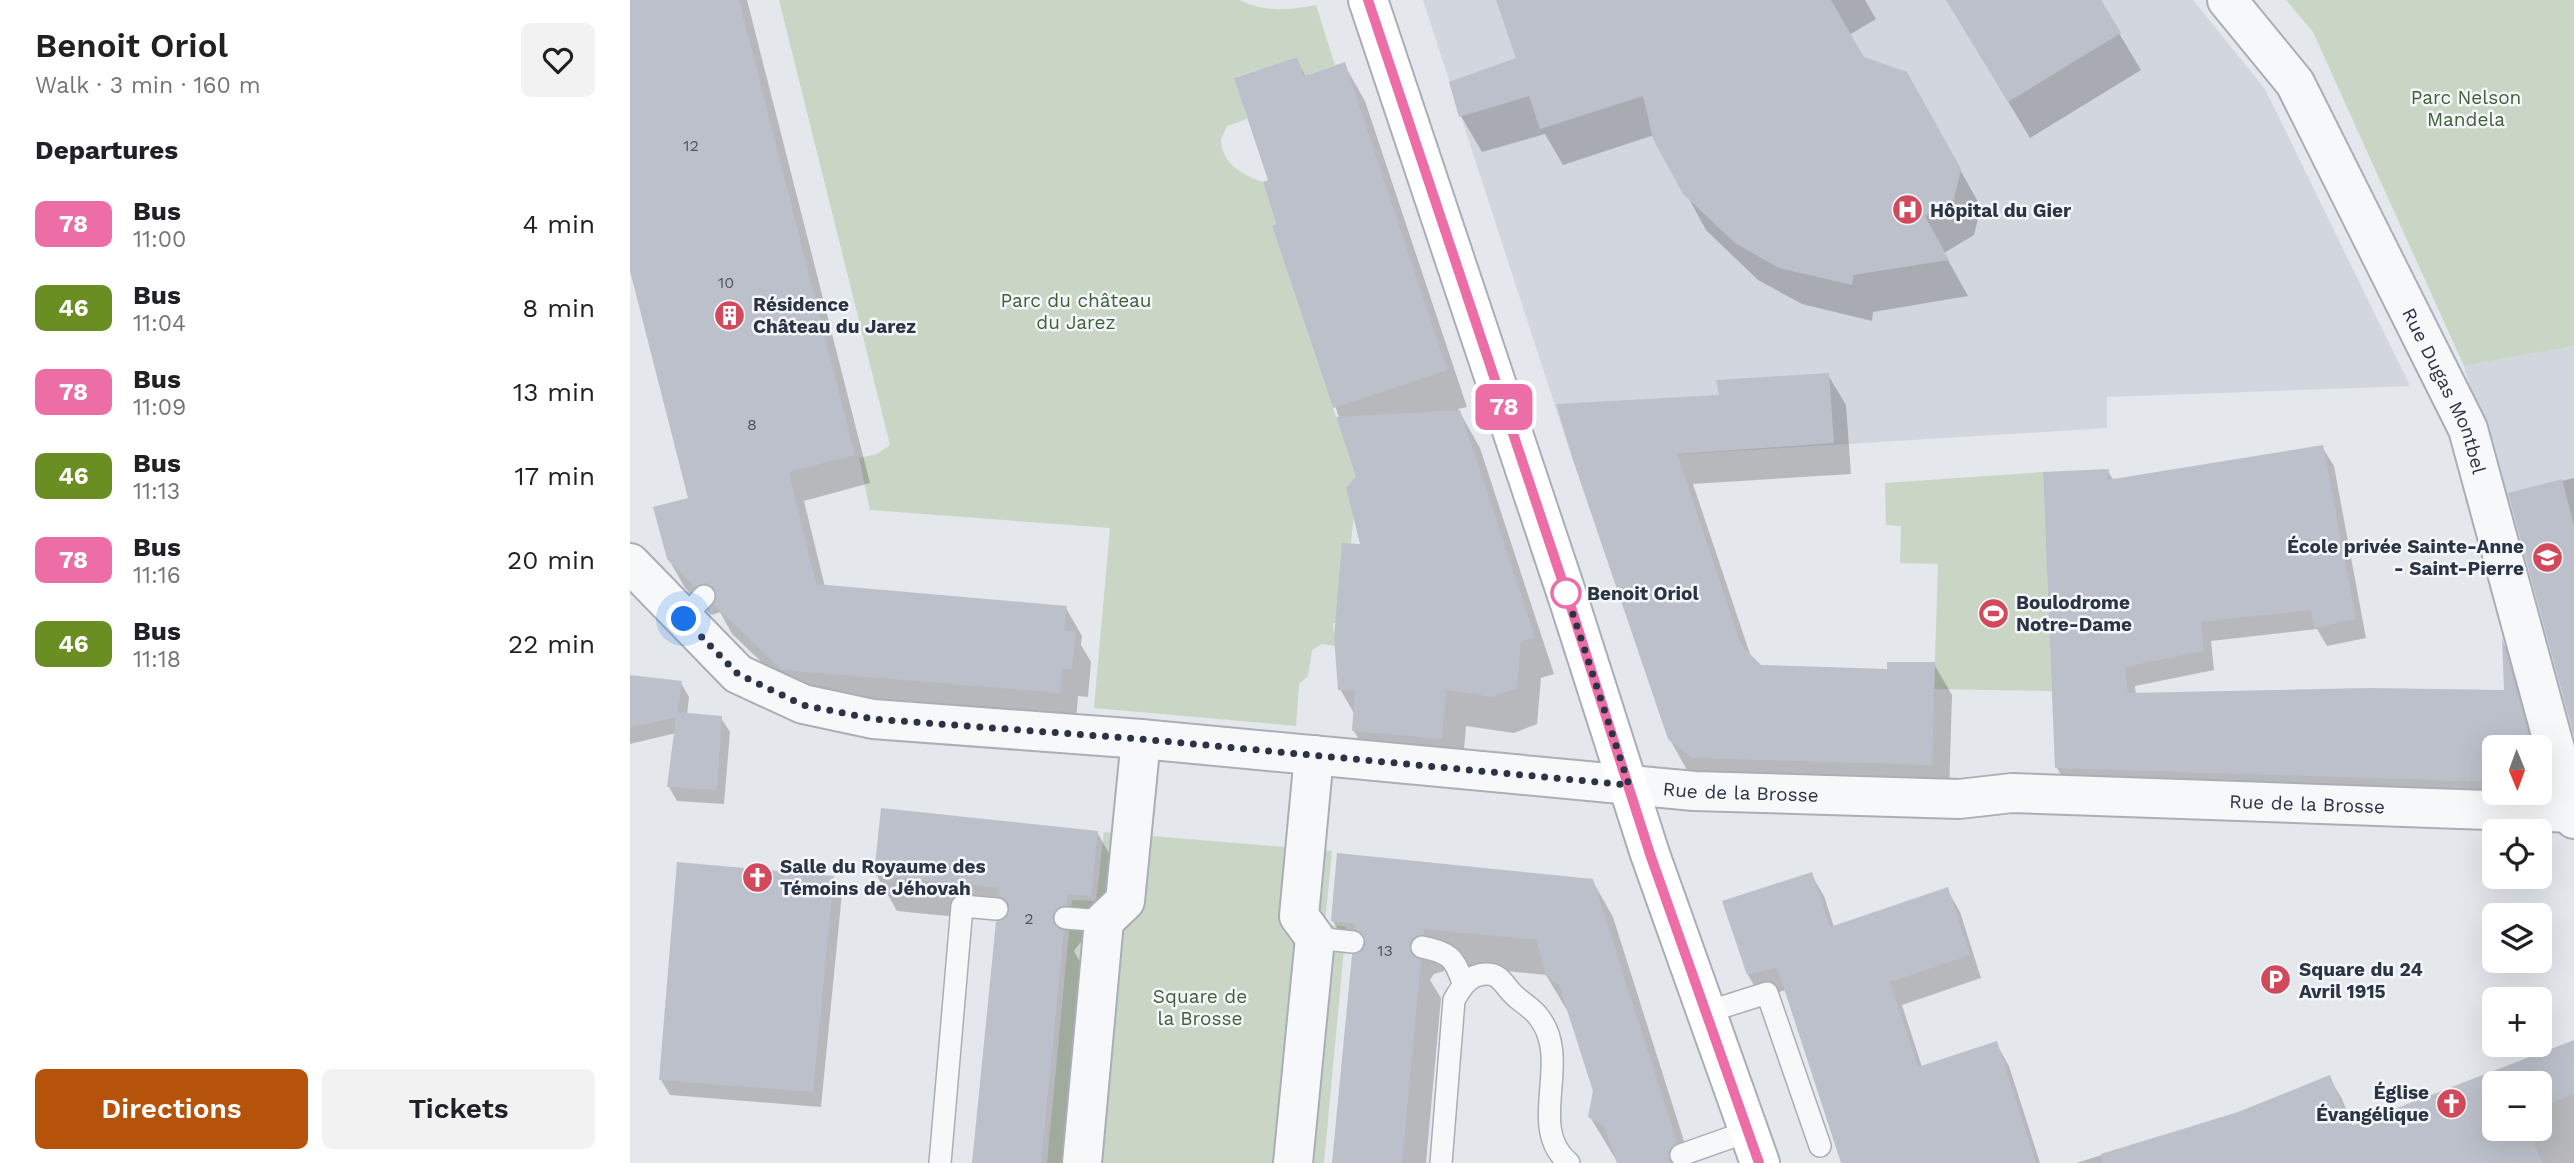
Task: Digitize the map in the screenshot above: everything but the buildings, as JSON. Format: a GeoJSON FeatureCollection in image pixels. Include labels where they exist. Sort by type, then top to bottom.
{"type":"FeatureCollection","features":[{"type":"Feature","properties":{"kind":"main road"},"geometry":{"type":"LineString","coordinates":[[1368,0],[1650,854],[1704,1013],[1754,1147]]}},
{"type":"Feature","properties":{"kind":"street","name":"Rue Dugas Montbel"},"geometry":{"type":"LineString","coordinates":[[2227,0],[2295,83],[2468,429],[2573,816]]}},
{"type":"Feature","properties":{"kind":"street","name":"Rue de la Brosse"},"geometry":{"type":"LineString","coordinates":[[630,563],[694,607],[738,674],[803,705],[873,719],[1141,739],[1722,792],[1959,799],[2012,793],[2573,816]]}},
{"type":"Feature","properties":{"kind":"street"},"geometry":{"type":"LineString","coordinates":[[1082,1163],[1104,921],[1125,901],[1141,739]]}},
{"type":"Feature","properties":{"kind":"street"},"geometry":{"type":"LineString","coordinates":[[1293,1163],[1315,938],[1299,916],[1314,755]]}},
{"type":"Feature","properties":{"kind":"lane"},"geometry":{"type":"LineString","coordinates":[[940,1163],[962,906],[997,909]]}},
{"type":"Feature","properties":{"kind":"lane"},"geometry":{"type":"LineString","coordinates":[[1065,918],[1104,921]]}},
{"type":"Feature","properties":{"kind":"lane"},"geometry":{"type":"LineString","coordinates":[[1315,938],[1353,942]]}},
{"type":"Feature","properties":{"kind":"lane"},"geometry":{"type":"LineString","coordinates":[[1422,947],[1441,951],[1455,961],[1464,984]]}},
{"type":"Feature","properties":{"kind":"lane"},"geometry":{"type":"LineString","coordinates":[[1441,1163],[1454,1000],[1464,984],[1478,974],[1491,973],[1502,979],[1511,993],[1538,1016],[1546,1032],[1554,1071],[1549,1103],[1552,1140],[1569,1163]]}},
{"type":"Feature","properties":{"kind":"lane"},"geometry":{"type":"LineString","coordinates":[[1704,1013],[1767,993],[1820,1146]]}},
{"type":"Feature","properties":{"kind":"lane"},"geometry":{"type":"LineString","coordinates":[[1681,1155],[1754,1147]]}},
{"type":"Feature","properties":{"kind":"shaded area","name":"Hôpital du Gier"},"geometry":{"type":"Polygon","coordinates":[[[1423,0],[2193,0],[2265,89],[2410,386],[2107,397],[2107,428],[1573,461],[1423,0]]]}},
{"type":"Feature","properties":{"kind":"shaded area","name":"École privée Sainte-Anne - Saint-Pierre"},"geometry":{"type":"Polygon","coordinates":[[[2574,346],[2574,749],[2464,366],[2574,346]]]}},
{"type":"Feature","properties":{"kind":"green space","name":"Parc du château du Jarez"},"geometry":{"type":"Polygon","coordinates":[[[779,0],[1240,0],[1259,7],[1277,9],[1316,5],[1335,65],[1303,76],[1297,57],[1235,77],[1247,119],[1227,126],[1221,139],[1225,155],[1234,167],[1263,182],[1276,224],[1272,226],[1357,480],[1347,485],[1348,496],[1355,500],[1344,623],[1333,623],[1335,646],[1322,644],[1312,650],[1308,676],[1299,684],[1296,726],[1094,708],[1110,528],[870,510],[859,458],[877,454],[890,445],[779,0]]]}},
{"type":"Feature","properties":{"kind":"green space","name":"Parc Nelson Mandela"},"geometry":{"type":"Polygon","coordinates":[[[2286,0],[2574,0],[2574,346],[2464,366],[2313,32],[2286,0]]]}},
{"type":"Feature","properties":{"kind":"green space","name":"Boulodrome Notre-Dame"},"geometry":{"type":"Polygon","coordinates":[[[2043,472],[2052,691],[1934,689],[1938,564],[1900,563],[1901,526],[1886,525],[1885,483],[2043,472]]]}},
{"type":"Feature","properties":{"kind":"green space","name":"Square de la Brosse"},"geometry":{"type":"Polygon","coordinates":[[[1104,832],[1332,851],[1325,924],[1346,927],[1324,1163],[1047,1163],[1072,900],[1096,901],[1104,832]]]}},
{"type":"Feature","properties":{"kind":"bus line","name":"78"},"geometry":{"type":"LineString","coordinates":[[1368,0],[1570,604],[1650,854],[1759,1163]]}},
{"type":"Feature","properties":{"kind":"place","name":"Hôpital du Gier"},"geometry":{"type":"Point","coordinates":[1907,210]}},
{"type":"Feature","properties":{"kind":"place","name":"Résidence Château du Jarez"},"geometry":{"type":"Point","coordinates":[730,315]}},
{"type":"Feature","properties":{"kind":"place","name":"École privée Sainte-Anne - Saint-Pierre"},"geometry":{"type":"Point","coordinates":[2547,557]}},
{"type":"Feature","properties":{"kind":"place","name":"Benoit Oriol"},"geometry":{"type":"Point","coordinates":[1566,593]}},
{"type":"Feature","properties":{"kind":"place","name":"Boulodrome Notre-Dame"},"geometry":{"type":"Point","coordinates":[1993,613]}},
{"type":"Feature","properties":{"kind":"place","name":"Salle du Royaume des Témoins de Jéhovah"},"geometry":{"type":"Point","coordinates":[757,877]}},
{"type":"Feature","properties":{"kind":"place","name":"Square du 24 Avril 1915"},"geometry":{"type":"Point","coordinates":[2276,980]}},
{"type":"Feature","properties":{"kind":"place","name":"Église Évangélique"},"geometry":{"type":"Point","coordinates":[2452,1103]}},
{"type":"Feature","properties":{"kind":"route"},"geometry":{"type":"LineString","coordinates":[[684,619],[738,674],[803,705],[873,719],[1141,739],[1629,785],[1566,593]]}}]}
